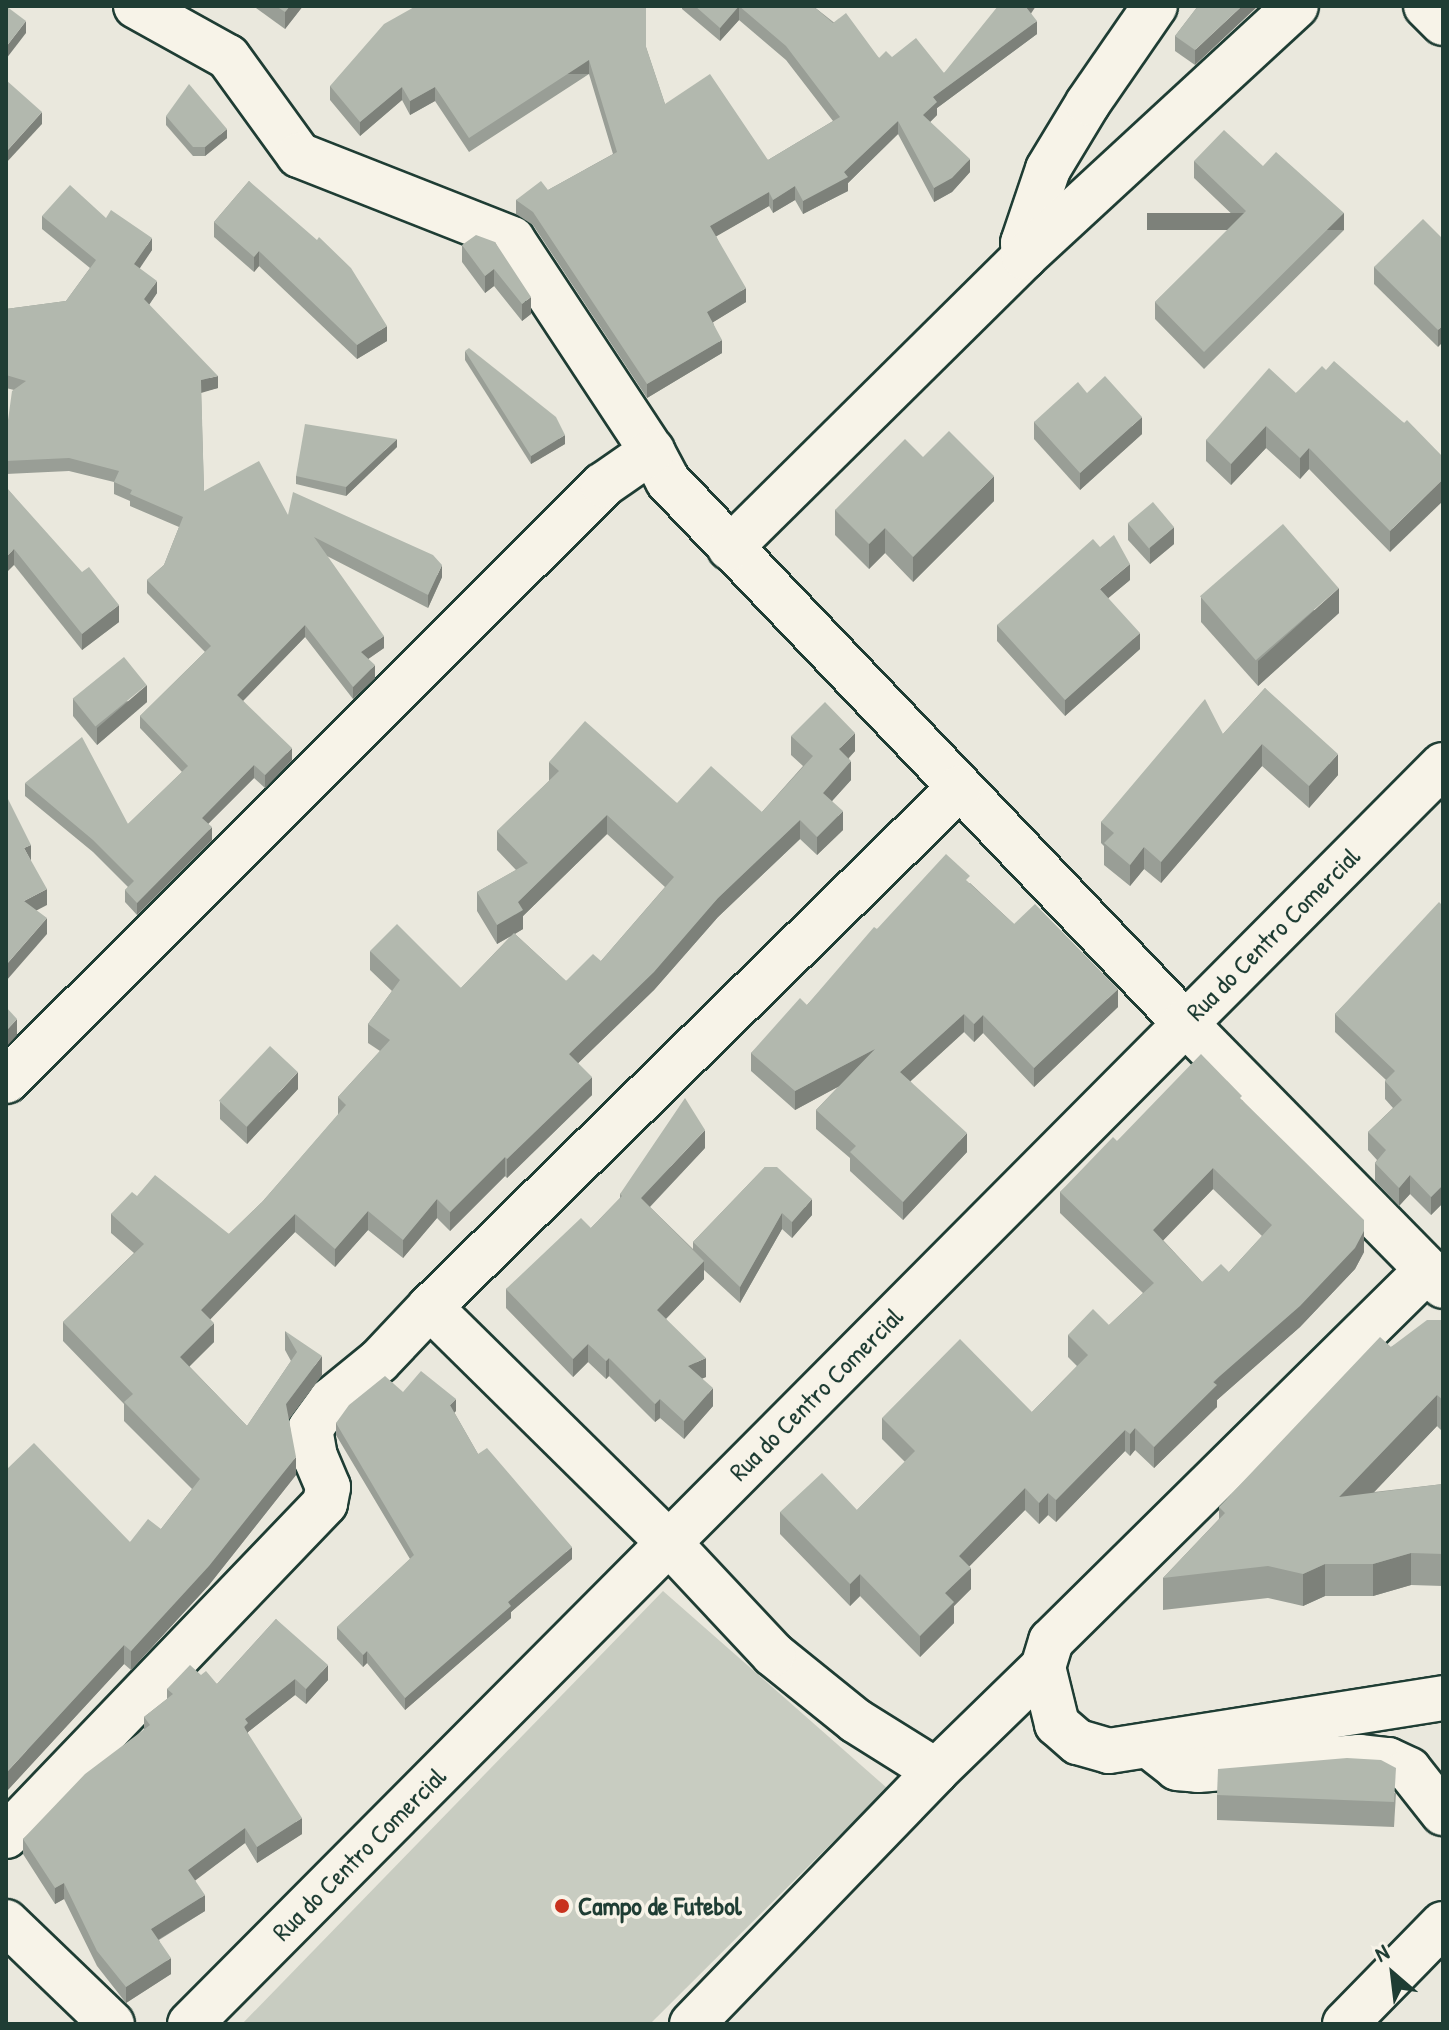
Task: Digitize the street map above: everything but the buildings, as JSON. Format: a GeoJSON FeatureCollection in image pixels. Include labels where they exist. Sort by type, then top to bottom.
{"type":"FeatureCollection","features":[{"type":"Feature","properties":{"kind":"street"},"geometry":{"type":"LineString","coordinates":[[136,6],[228,57],[299,155],[512,239],[652,451],[668,481],[1184,1022],[1435,1278],[1051,1641],[1043,1667],[936,1771],[692,2024]]}},
{"type":"Feature","properties":{"kind":"street"},"geometry":{"type":"LineString","coordinates":[[1024,257],[1023,243],[1048,169],[1088,103],[1155,6]]}},
{"type":"Feature","properties":{"kind":"street"},"geometry":{"type":"LineString","coordinates":[[730,548],[1024,257],[1296,6]]}},
{"type":"Feature","properties":{"kind":"street"},"geometry":{"type":"LineString","coordinates":[[1426,6],[1443,23]]}},
{"type":"Feature","properties":{"kind":"street"},"geometry":{"type":"LineString","coordinates":[[6,1081],[603,485],[652,451]]}},
{"type":"Feature","properties":{"kind":"street","name":"Rua do Centro Comercial"},"geometry":{"type":"LineString","coordinates":[[190,2024],[1443,765]]}},
{"type":"Feature","properties":{"kind":"street"},"geometry":{"type":"LineString","coordinates":[[6,1836],[325,1503],[328,1487],[315,1457],[310,1429],[331,1400],[379,1361],[430,1307],[959,788]]}},
{"type":"Feature","properties":{"kind":"street"},"geometry":{"type":"LineString","coordinates":[[430,1307],[669,1543],[773,1654],[856,1721],[936,1771]]}},
{"type":"Feature","properties":{"kind":"street"},"geometry":{"type":"LineString","coordinates":[[1043,1667],[1057,1724],[1078,1742],[1109,1751],[1443,1698]]}},
{"type":"Feature","properties":{"kind":"street"},"geometry":{"type":"LineString","coordinates":[[1148,1745],[1177,1768],[1198,1770],[1359,1757],[1388,1760],[1409,1770],[1443,1813]]}},
{"type":"Feature","properties":{"kind":"street"},"geometry":{"type":"LineString","coordinates":[[6,1922],[112,2024]]}},
{"type":"Feature","properties":{"kind":"street"},"geometry":{"type":"LineString","coordinates":[[1345,2024],[1443,1924]]}},
{"type":"Feature","properties":{"kind":"shaded area","name":"Campo de Futebol"},"geometry":{"type":"Polygon","coordinates":[[[663,1591],[887,1788],[650,2024],[242,2024],[663,1591]]]}},
{"type":"Feature","properties":{"kind":"place","name":"Campo de Futebol"},"geometry":{"type":"Point","coordinates":[562,1906]}}]}
